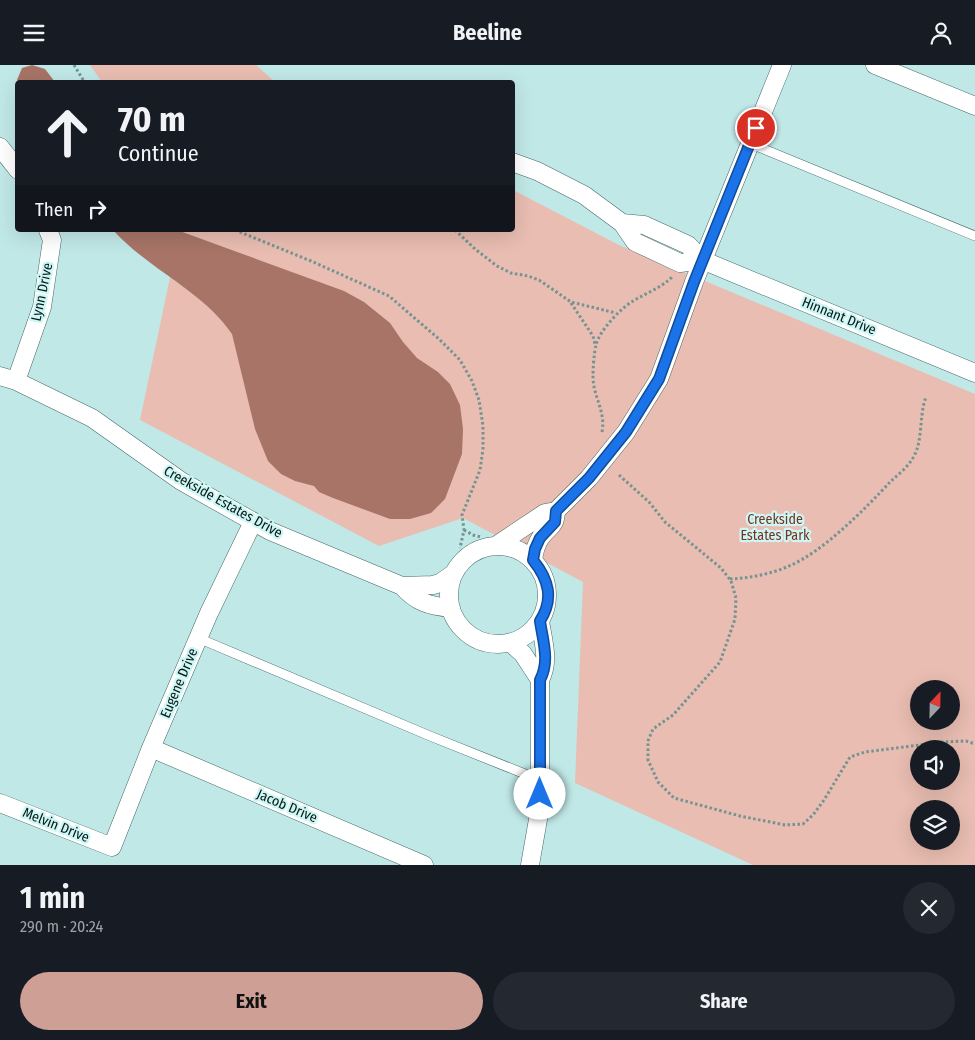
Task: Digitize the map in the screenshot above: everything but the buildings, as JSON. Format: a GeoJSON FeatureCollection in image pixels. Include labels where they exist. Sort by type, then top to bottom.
{"type":"FeatureCollection","features":[{"type":"Feature","properties":{"kind":"street"},"geometry":{"type":"LineString","coordinates":[[497,545],[517,550],[533,560],[543,572],[548,586],[546,611],[540,621],[527,636],[511,643],[486,643],[473,638],[460,626],[451,608],[449,591],[453,574],[465,558],[480,549],[497,545],[545,513],[556,511],[589,478],[626,432],[659,379],[702,260],[782,65]]}},
{"type":"Feature","properties":{"kind":"street"},"geometry":{"type":"LineString","coordinates":[[875,65],[975,106]]}},
{"type":"Feature","properties":{"kind":"street"},"geometry":{"type":"LineString","coordinates":[[0,147],[15,166]]}},
{"type":"Feature","properties":{"kind":"street"},"geometry":{"type":"LineString","coordinates":[[515,163],[537,171],[584,195],[622,223],[644,225],[688,245],[702,260]]}},
{"type":"Feature","properties":{"kind":"street","name":"Lynn Drive"},"geometry":{"type":"LineString","coordinates":[[8,379],[42,307],[52,240],[49,232]]}},
{"type":"Feature","properties":{"kind":"street","name":"Hinnant Drive"},"geometry":{"type":"LineString","coordinates":[[702,260],[975,373]]}},
{"type":"Feature","properties":{"kind":"street","name":"Creekside Estates Drive"},"geometry":{"type":"LineString","coordinates":[[8,379],[92,418],[181,481],[270,531],[402,586],[433,585],[440,583],[453,574]]}},
{"type":"Feature","properties":{"kind":"street"},"geometry":{"type":"LineString","coordinates":[[533,560],[540,538],[555,522],[556,511]]}},
{"type":"Feature","properties":{"kind":"street","name":"Eugene Drive"},"geometry":{"type":"LineString","coordinates":[[112,847],[151,748],[198,638],[253,522]]}},
{"type":"Feature","properties":{"kind":"street","name":"Creekside Estates Drive"},"geometry":{"type":"LineString","coordinates":[[402,586],[411,596],[420,601],[432,606],[451,608]]}},
{"type":"Feature","properties":{"kind":"street"},"geometry":{"type":"LineString","coordinates":[[530,865],[540,808],[540,680],[545,671],[546,658],[540,621]]}},
{"type":"Feature","properties":{"kind":"street"},"geometry":{"type":"LineString","coordinates":[[511,643],[524,654],[540,680]]}},
{"type":"Feature","properties":{"kind":"street","name":"Jacob Drive"},"geometry":{"type":"LineString","coordinates":[[151,748],[424,865]]}},
{"type":"Feature","properties":{"kind":"street","name":"Melvin Drive"},"geometry":{"type":"LineString","coordinates":[[0,803],[112,847]]}},
{"type":"Feature","properties":{"kind":"lane"},"geometry":{"type":"LineString","coordinates":[[749,143],[975,236]]}},
{"type":"Feature","properties":{"kind":"lane"},"geometry":{"type":"LineString","coordinates":[[198,638],[430,736],[540,780]]}},
{"type":"Feature","properties":{"kind":"path"},"geometry":{"type":"LineString","coordinates":[[74,65],[83,80]]}},
{"type":"Feature","properties":{"kind":"path"},"geometry":{"type":"LineString","coordinates":[[240,232],[388,295],[420,321],[460,360],[479,400],[483,426],[483,449],[480,470],[473,492],[462,515],[464,530],[460,548]]}},
{"type":"Feature","properties":{"kind":"path"},"geometry":{"type":"LineString","coordinates":[[457,232],[497,266],[511,273],[540,280],[569,300],[616,313]]}},
{"type":"Feature","properties":{"kind":"path"},"geometry":{"type":"LineString","coordinates":[[596,345],[616,313],[664,284],[674,275]]}},
{"type":"Feature","properties":{"kind":"path"},"geometry":{"type":"LineString","coordinates":[[569,300],[593,336],[596,345],[593,387],[603,413],[602,432]]}},
{"type":"Feature","properties":{"kind":"path"},"geometry":{"type":"LineString","coordinates":[[729,579],[753,577],[790,566],[824,545],[878,495],[914,457],[921,413],[926,397]]}},
{"type":"Feature","properties":{"kind":"path"},"geometry":{"type":"LineString","coordinates":[[619,475],[649,502],[665,522],[721,569],[729,579],[736,598],[735,619],[720,662],[673,715],[653,729],[648,741],[648,760],[658,782],[674,798],[740,816],[785,825],[803,824],[813,815],[824,800],[850,757],[865,752],[944,742],[966,741],[975,744]]}},
{"type":"Feature","properties":{"kind":"path"},"geometry":{"type":"LineString","coordinates":[[464,530],[481,537]]}},
{"type":"Feature","properties":{"kind":"green space"},"geometry":{"type":"Polygon","coordinates":[[[90,65],[256,65],[273,80],[101,80],[90,65]]]}},
{"type":"Feature","properties":{"kind":"green space","name":"Creekside Estates Park"},"geometry":{"type":"Polygon","coordinates":[[[515,191],[619,245],[975,394],[975,865],[753,865],[575,783],[583,582],[463,518],[379,546],[140,420],[180,232],[515,232],[515,191]]]}},
{"type":"Feature","properties":{"kind":"shaded area"},"geometry":{"type":"Polygon","coordinates":[[[32,65],[45,69],[53,80],[17,80],[22,68],[32,65]]]}},
{"type":"Feature","properties":{"kind":"shaded area"},"geometry":{"type":"Polygon","coordinates":[[[115,232],[182,232],[344,291],[364,302],[390,323],[417,358],[438,372],[450,384],[460,405],[463,429],[462,454],[445,499],[431,513],[410,519],[390,519],[333,498],[319,492],[314,486],[295,481],[281,474],[268,461],[255,429],[232,334],[220,319],[191,292],[127,244],[115,232]]]}},
{"type":"Feature","properties":{"kind":"route"},"geometry":{"type":"LineString","coordinates":[[540,794],[540,680],[545,671],[546,658],[540,621],[546,611],[548,586],[543,572],[533,560],[535,549],[540,538],[555,522],[556,511],[589,478],[626,432],[659,379],[694,282],[756,128]]}}]}
